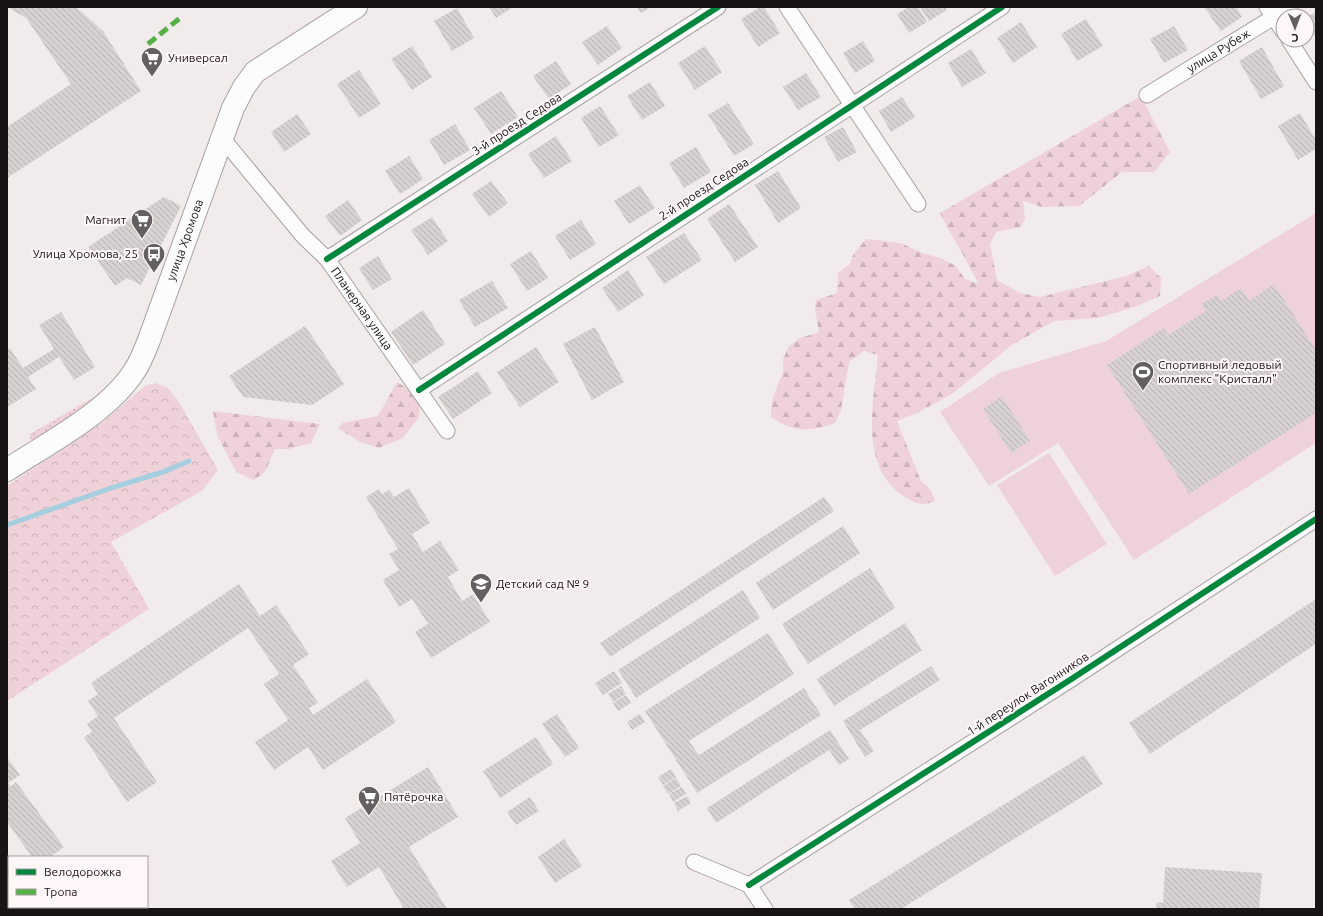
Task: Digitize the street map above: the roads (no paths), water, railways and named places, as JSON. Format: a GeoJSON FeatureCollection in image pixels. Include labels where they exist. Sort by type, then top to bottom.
{"type":"FeatureCollection","features":[{"type":"Feature","properties":{"kind":"main road","name":"улица Хромова"},"geometry":{"type":"LineString","coordinates":[[7,470],[100,409],[114,396],[134,372],[149,340],[239,95],[256,72],[356,7]]}},
{"type":"Feature","properties":{"kind":"street","name":"3-й проезд Седова"},"geometry":{"type":"LineString","coordinates":[[327,259],[718,7]]}},
{"type":"Feature","properties":{"kind":"street"},"geometry":{"type":"LineString","coordinates":[[787,7],[918,204]]}},
{"type":"Feature","properties":{"kind":"street","name":"2-й проезд Седова"},"geometry":{"type":"LineString","coordinates":[[419,390],[1002,7]]}},
{"type":"Feature","properties":{"kind":"street","name":"улица Рубеж"},"geometry":{"type":"LineString","coordinates":[[1147,95],[1270,12],[1290,7]]}},
{"type":"Feature","properties":{"kind":"street"},"geometry":{"type":"LineString","coordinates":[[1294,48],[1316,82]]}},
{"type":"Feature","properties":{"kind":"street","name":"Планерная улица"},"geometry":{"type":"LineString","coordinates":[[222,138],[303,236],[327,259],[447,431]]}},
{"type":"Feature","properties":{"kind":"street","name":"1-й переулок Вагонников"},"geometry":{"type":"LineString","coordinates":[[749,885],[1073,678],[1316,519]]}},
{"type":"Feature","properties":{"kind":"street"},"geometry":{"type":"LineString","coordinates":[[694,862],[749,885],[765,909]]}},
{"type":"Feature","properties":{"kind":"waterway"},"geometry":{"type":"LineString","coordinates":[[7,525],[111,488],[163,472],[189,461]]}},
{"type":"Feature","properties":{"kind":"place","name":"Универсал"},"geometry":{"type":"Point","coordinates":[152,78]}},
{"type":"Feature","properties":{"kind":"place","name":"Магнит"},"geometry":{"type":"Point","coordinates":[142,240]}},
{"type":"Feature","properties":{"kind":"place","name":"Улица Хромова, 25"},"geometry":{"type":"Point","coordinates":[154,274]}},
{"type":"Feature","properties":{"kind":"place","name":"Спортивный ледовый комплекс \"Кристалл\""},"geometry":{"type":"Point","coordinates":[1143,392]}},
{"type":"Feature","properties":{"kind":"place","name":"Детский сад № 9"},"geometry":{"type":"Point","coordinates":[481,604]}},
{"type":"Feature","properties":{"kind":"place","name":"Пятёрочка"},"geometry":{"type":"Point","coordinates":[369,816]}}]}
